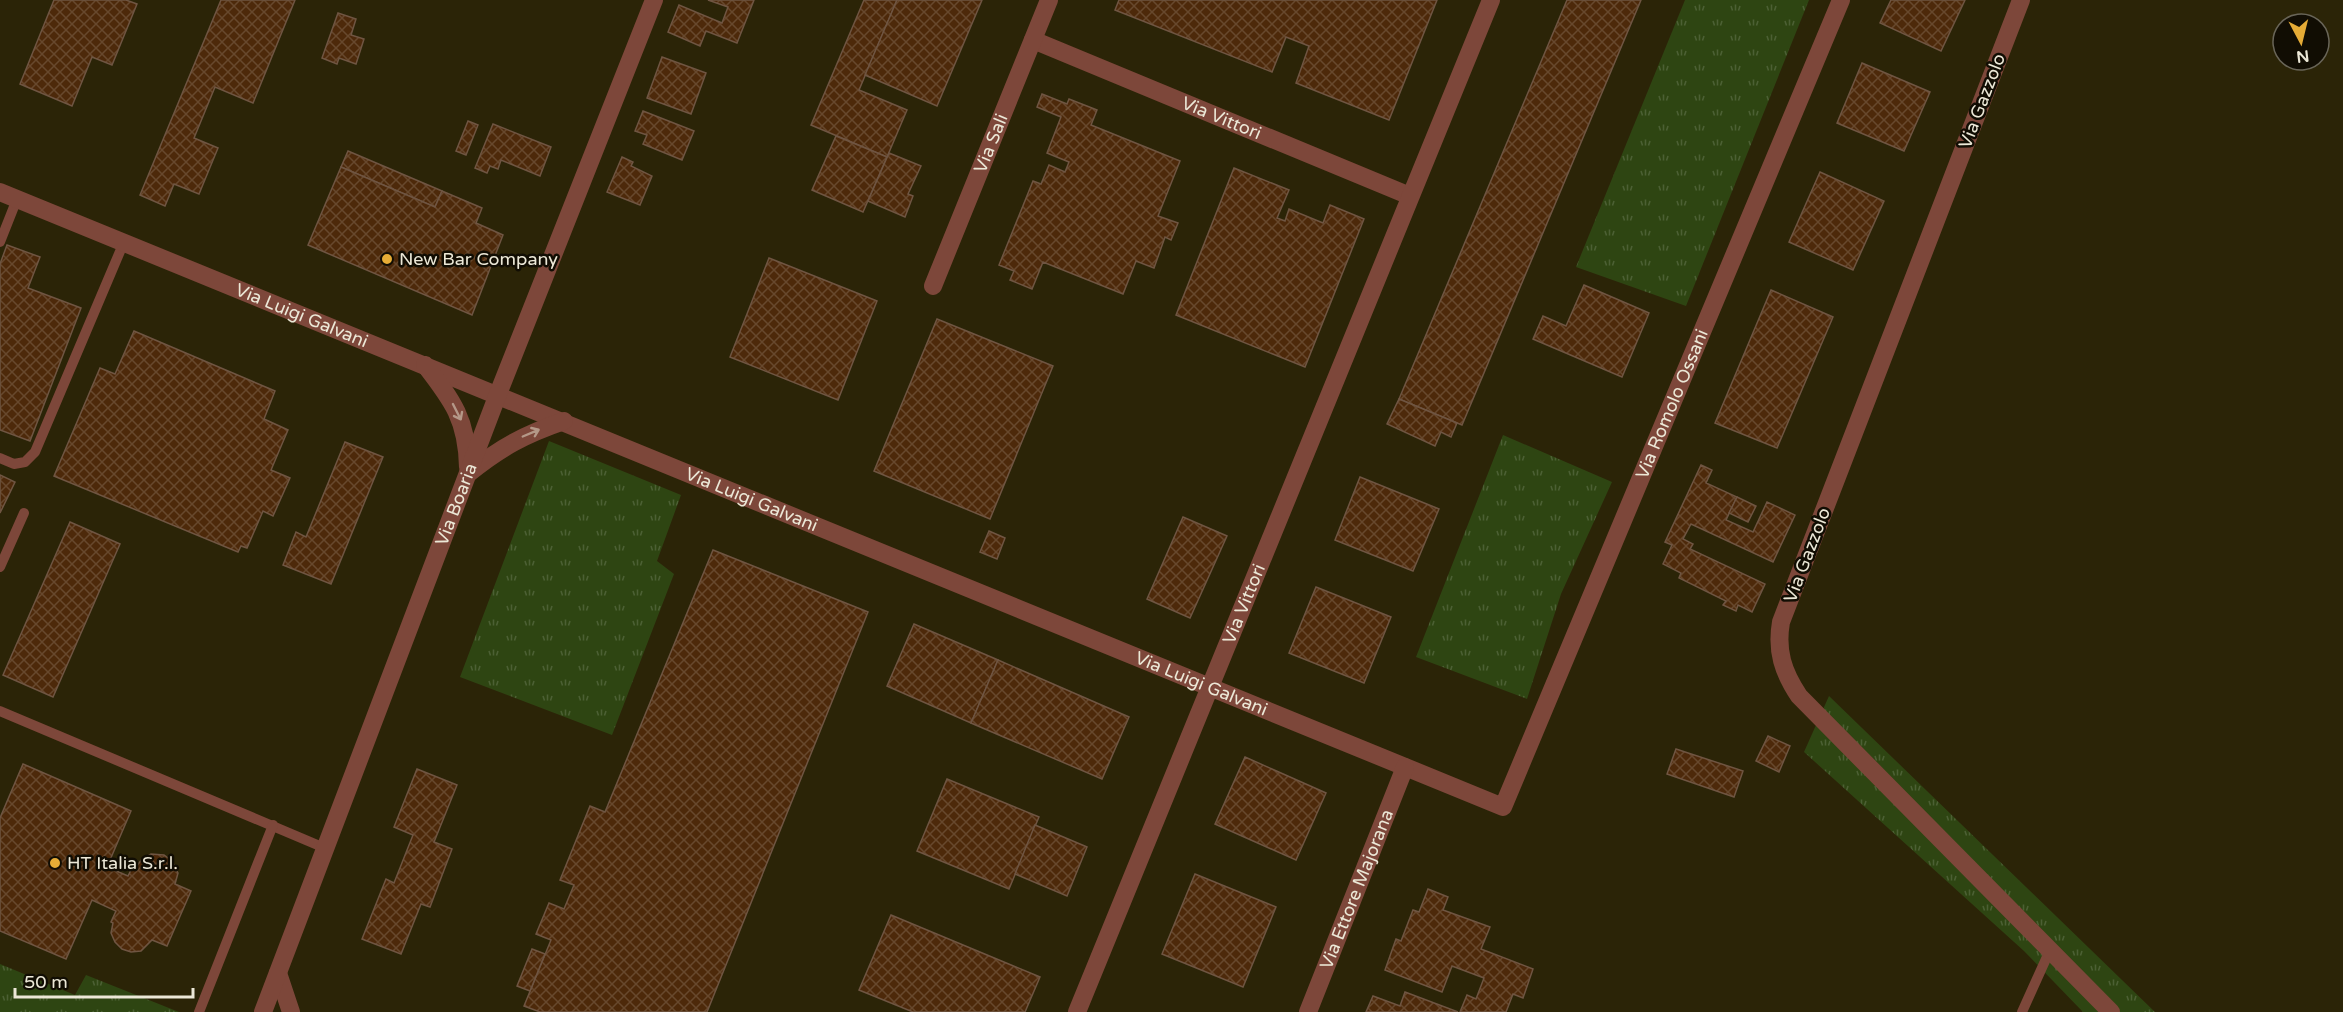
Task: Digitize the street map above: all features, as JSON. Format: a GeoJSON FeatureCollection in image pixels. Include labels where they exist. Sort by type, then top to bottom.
{"type":"FeatureCollection","features":[{"type":"Feature","properties":{"kind":"street","name":"Via Boaria"},"geometry":{"type":"LineString","coordinates":[[263,1012],[327,849],[498,394],[654,0]]}},
{"type":"Feature","properties":{"kind":"street","name":"Via Sali"},"geometry":{"type":"LineString","coordinates":[[933,286],[1049,0]]}},
{"type":"Feature","properties":{"kind":"street","name":"Via Vittori"},"geometry":{"type":"LineString","coordinates":[[1077,1012],[1491,0]]}},
{"type":"Feature","properties":{"kind":"street","name":"Via Romolo Ossani"},"geometry":{"type":"LineString","coordinates":[[1503,807],[1841,0]]}},
{"type":"Feature","properties":{"kind":"street","name":"Via Gazzolo"},"geometry":{"type":"LineString","coordinates":[[2021,0],[1781,622],[1778,637],[1783,667],[1799,696],[2111,1012]]}},
{"type":"Feature","properties":{"kind":"street","name":"Via Vittori"},"geometry":{"type":"LineString","coordinates":[[1033,40],[1410,196]]}},
{"type":"Feature","properties":{"kind":"street","name":"Via Luigi Galvani"},"geometry":{"type":"LineString","coordinates":[[8,195],[1503,807]]}},
{"type":"Feature","properties":{"kind":"street"},"geometry":{"type":"LineString","coordinates":[[423,364],[455,406],[463,424],[468,475]]}},
{"type":"Feature","properties":{"kind":"street"},"geometry":{"type":"LineString","coordinates":[[468,475],[493,453],[513,441],[564,421]]}},
{"type":"Feature","properties":{"kind":"street","name":"Via Ettore Majorana"},"geometry":{"type":"LineString","coordinates":[[1308,1012],[1405,767]]}},
{"type":"Feature","properties":{"kind":"street"},"geometry":{"type":"LineString","coordinates":[[278,973],[291,1012]]}},
{"type":"Feature","properties":{"kind":"lane"},"geometry":{"type":"LineString","coordinates":[[0,242],[8,195]]}},
{"type":"Feature","properties":{"kind":"lane"},"geometry":{"type":"LineString","coordinates":[[0,458],[14,464],[25,462],[35,452],[124,242]]}},
{"type":"Feature","properties":{"kind":"lane"},"geometry":{"type":"LineString","coordinates":[[0,567],[24,513]]}},
{"type":"Feature","properties":{"kind":"lane"},"geometry":{"type":"LineString","coordinates":[[0,711],[327,849]]}},
{"type":"Feature","properties":{"kind":"lane"},"geometry":{"type":"LineString","coordinates":[[199,1012],[273,825]]}},
{"type":"Feature","properties":{"kind":"lane"},"geometry":{"type":"LineString","coordinates":[[2022,1012],[2050,950]]}},
{"type":"Feature","properties":{"kind":"green space"},"geometry":{"type":"Polygon","coordinates":[[[1685,0],[1809,0],[1686,306],[1576,267],[1685,0]]]}},
{"type":"Feature","properties":{"kind":"green space"},"geometry":{"type":"Polygon","coordinates":[[[1503,435],[1612,482],[1561,594],[1527,699],[1416,657],[1503,435]]]}},
{"type":"Feature","properties":{"kind":"green space"},"geometry":{"type":"Polygon","coordinates":[[[549,441],[681,495],[657,561],[674,574],[612,735],[460,677],[549,441]]]}},
{"type":"Feature","properties":{"kind":"green space"},"geometry":{"type":"Polygon","coordinates":[[[1829,696],[2155,1012],[2083,1012],[2024,951],[1804,752],[1829,696]]]}},
{"type":"Feature","properties":{"kind":"green space"},"geometry":{"type":"Polygon","coordinates":[[[0,964],[75,995],[86,975],[179,1012],[0,1012],[0,964]]]}},
{"type":"Feature","properties":{"kind":"building"},"geometry":{"type":"Polygon","coordinates":[[[54,0],[126,0],[137,4],[112,65],[92,57],[72,106],[20,84],[54,0]]]}},
{"type":"Feature","properties":{"kind":"building"},"geometry":{"type":"Polygon","coordinates":[[[221,0],[295,0],[253,103],[215,87],[194,138],[218,148],[199,194],[174,184],[165,206],[140,195],[221,0]]]}},
{"type":"Feature","properties":{"kind":"building"},"geometry":{"type":"Polygon","coordinates":[[[708,0],[754,0],[737,43],[706,31],[700,46],[668,32],[679,5],[722,23],[728,7],[708,0]]]}},
{"type":"Feature","properties":{"kind":"building"},"geometry":{"type":"Polygon","coordinates":[[[864,0],[897,0],[859,90],[907,110],[887,157],[811,125],[864,0]]]}},
{"type":"Feature","properties":{"kind":"building"},"geometry":{"type":"Polygon","coordinates":[[[897,0],[982,0],[937,106],[865,75],[897,0]]]}},
{"type":"Feature","properties":{"kind":"building"},"geometry":{"type":"Polygon","coordinates":[[[1119,0],[1437,0],[1389,120],[1296,83],[1309,46],[1286,37],[1272,72],[1115,10],[1119,0]]]}},
{"type":"Feature","properties":{"kind":"building"},"geometry":{"type":"Polygon","coordinates":[[[1567,0],[1641,0],[1462,425],[1399,399],[1567,0]]]}},
{"type":"Feature","properties":{"kind":"building"},"geometry":{"type":"Polygon","coordinates":[[[1891,0],[1965,0],[1941,51],[1880,23],[1891,0]]]}},
{"type":"Feature","properties":{"kind":"building"},"geometry":{"type":"Polygon","coordinates":[[[338,13],[356,19],[351,35],[364,39],[356,64],[339,58],[337,64],[322,58],[338,13]]]}},
{"type":"Feature","properties":{"kind":"building"},"geometry":{"type":"Polygon","coordinates":[[[662,57],[706,73],[691,114],[647,98],[662,57]]]}},
{"type":"Feature","properties":{"kind":"building"},"geometry":{"type":"Polygon","coordinates":[[[1862,63],[1930,92],[1904,151],[1837,123],[1862,63]]]}},
{"type":"Feature","properties":{"kind":"building"},"geometry":{"type":"Polygon","coordinates":[[[1042,94],[1067,104],[1069,99],[1097,110],[1091,125],[1180,161],[1158,216],[1178,223],[1171,240],[1165,237],[1154,268],[1136,261],[1123,294],[1043,262],[1032,289],[1010,280],[1014,271],[999,265],[1033,181],[1041,184],[1049,165],[1065,172],[1069,162],[1047,153],[1061,117],[1037,107],[1042,94]]]}},
{"type":"Feature","properties":{"kind":"building"},"geometry":{"type":"Polygon","coordinates":[[[643,111],[694,131],[682,160],[643,144],[647,135],[635,131],[643,111]]]}},
{"type":"Feature","properties":{"kind":"building"},"geometry":{"type":"Polygon","coordinates":[[[468,121],[478,125],[466,155],[456,151],[468,121]]]}},
{"type":"Feature","properties":{"kind":"building"},"geometry":{"type":"Polygon","coordinates":[[[493,124],[551,147],[540,176],[501,160],[498,169],[490,166],[487,173],[475,168],[493,124]]]}},
{"type":"Feature","properties":{"kind":"building"},"geometry":{"type":"Polygon","coordinates":[[[836,136],[887,157],[863,212],[812,190],[836,136]]]}},
{"type":"Feature","properties":{"kind":"building"},"geometry":{"type":"Polygon","coordinates":[[[348,151],[442,191],[435,207],[341,167],[348,151]]]}},
{"type":"Feature","properties":{"kind":"building"},"geometry":{"type":"Polygon","coordinates":[[[889,153],[921,166],[908,194],[913,196],[905,217],[868,201],[889,153]]]}},
{"type":"Feature","properties":{"kind":"building"},"geometry":{"type":"Polygon","coordinates":[[[622,157],[633,162],[631,166],[652,176],[640,205],[607,192],[622,157]]]}},
{"type":"Feature","properties":{"kind":"building"},"geometry":{"type":"Polygon","coordinates":[[[341,167],[435,207],[442,191],[482,208],[476,223],[503,235],[472,315],[308,245],[341,167]]]}},
{"type":"Feature","properties":{"kind":"building"},"geometry":{"type":"Polygon","coordinates":[[[1234,168],[1289,190],[1277,218],[1285,221],[1289,209],[1323,223],[1330,205],[1364,219],[1305,367],[1176,315],[1234,168]]]}},
{"type":"Feature","properties":{"kind":"building"},"geometry":{"type":"Polygon","coordinates":[[[1820,172],[1884,201],[1853,270],[1789,242],[1820,172]]]}},
{"type":"Feature","properties":{"kind":"building"},"geometry":{"type":"Polygon","coordinates":[[[7,245],[40,257],[28,288],[81,308],[30,441],[0,430],[0,264],[7,245]]]}},
{"type":"Feature","properties":{"kind":"building"},"geometry":{"type":"Polygon","coordinates":[[[769,258],[877,301],[838,400],[730,357],[769,258]]]}},
{"type":"Feature","properties":{"kind":"building"},"geometry":{"type":"Polygon","coordinates":[[[1584,285],[1649,313],[1622,377],[1533,339],[1543,316],[1566,326],[1584,285]]]}},
{"type":"Feature","properties":{"kind":"building"},"geometry":{"type":"Polygon","coordinates":[[[1771,290],[1833,317],[1777,448],[1715,423],[1771,290]]]}},
{"type":"Feature","properties":{"kind":"building"},"geometry":{"type":"Polygon","coordinates":[[[937,319],[1053,366],[990,519],[874,471],[937,319]]]}},
{"type":"Feature","properties":{"kind":"building"},"geometry":{"type":"Polygon","coordinates":[[[134,331],[275,391],[264,419],[288,430],[271,470],[290,478],[273,516],[263,511],[247,548],[241,546],[238,552],[54,476],[100,368],[115,374],[134,331]]]}},
{"type":"Feature","properties":{"kind":"building"},"geometry":{"type":"Polygon","coordinates":[[[1399,399],[1457,423],[1451,437],[1441,432],[1435,446],[1387,424],[1399,399]]]}},
{"type":"Feature","properties":{"kind":"building"},"geometry":{"type":"Polygon","coordinates":[[[345,442],[383,457],[331,584],[283,565],[296,532],[306,537],[345,442]]]}},
{"type":"Feature","properties":{"kind":"building"},"geometry":{"type":"Polygon","coordinates":[[[1701,465],[1712,470],[1706,483],[1737,497],[1726,520],[1753,532],[1767,502],[1795,515],[1773,562],[1691,524],[1683,539],[1693,544],[1690,549],[1765,584],[1752,612],[1738,605],[1736,611],[1723,605],[1726,601],[1679,578],[1681,573],[1663,564],[1672,545],[1665,542],[1701,465]]]}},
{"type":"Feature","properties":{"kind":"building"},"geometry":{"type":"Polygon","coordinates":[[[0,475],[15,482],[0,513],[0,475]]]}},
{"type":"Feature","properties":{"kind":"building"},"geometry":{"type":"Polygon","coordinates":[[[1360,477],[1439,509],[1413,571],[1335,540],[1360,477]]]}},
{"type":"Feature","properties":{"kind":"building"},"geometry":{"type":"Polygon","coordinates":[[[1737,497],[1756,506],[1748,522],[1729,513],[1737,497]]]}},
{"type":"Feature","properties":{"kind":"building"},"geometry":{"type":"Polygon","coordinates":[[[1183,517],[1227,536],[1190,618],[1147,599],[1183,517]]]}},
{"type":"Feature","properties":{"kind":"building"},"geometry":{"type":"Polygon","coordinates":[[[70,522],[120,544],[53,697],[3,675],[70,522]]]}},
{"type":"Feature","properties":{"kind":"building"},"geometry":{"type":"Polygon","coordinates":[[[989,531],[1005,538],[997,559],[980,552],[989,531]]]}},
{"type":"Feature","properties":{"kind":"building"},"geometry":{"type":"Polygon","coordinates":[[[713,550],[868,612],[707,1012],[540,1012],[524,1006],[551,940],[536,934],[549,903],[564,909],[574,885],[560,880],[590,806],[605,812],[713,550]]]}},
{"type":"Feature","properties":{"kind":"building"},"geometry":{"type":"Polygon","coordinates":[[[1316,587],[1391,617],[1364,683],[1289,653],[1316,587]]]}},
{"type":"Feature","properties":{"kind":"building"},"geometry":{"type":"Polygon","coordinates":[[[914,624],[998,660],[971,723],[887,686],[914,624]]]}},
{"type":"Feature","properties":{"kind":"building"},"geometry":{"type":"Polygon","coordinates":[[[998,660],[1129,717],[1102,779],[971,723],[998,660]]]}},
{"type":"Feature","properties":{"kind":"building"},"geometry":{"type":"Polygon","coordinates":[[[1768,736],[1790,746],[1779,772],[1756,761],[1768,736]]]}},
{"type":"Feature","properties":{"kind":"building"},"geometry":{"type":"Polygon","coordinates":[[[1676,749],[1743,771],[1734,797],[1667,774],[1676,749]]]}},
{"type":"Feature","properties":{"kind":"building"},"geometry":{"type":"Polygon","coordinates":[[[1245,757],[1326,793],[1296,860],[1215,824],[1245,757]]]}},
{"type":"Feature","properties":{"kind":"building","name":"HT Italia S.r.l."},"geometry":{"type":"Polygon","coordinates":[[[23,764],[131,811],[107,867],[128,876],[133,866],[136,867],[142,859],[151,854],[164,855],[172,861],[178,873],[175,884],[191,891],[167,946],[152,940],[141,951],[131,952],[122,949],[115,942],[111,933],[113,923],[111,922],[116,911],[92,900],[66,959],[0,931],[0,818],[23,764]]]}},
{"type":"Feature","properties":{"kind":"building"},"geometry":{"type":"Polygon","coordinates":[[[417,769],[457,785],[434,842],[452,849],[430,907],[421,904],[401,954],[362,939],[386,879],[394,883],[413,835],[394,827],[417,769]]]}},
{"type":"Feature","properties":{"kind":"building"},"geometry":{"type":"Polygon","coordinates":[[[947,779],[1039,817],[1009,889],[917,851],[947,779]]]}},
{"type":"Feature","properties":{"kind":"building"},"geometry":{"type":"Polygon","coordinates":[[[1035,825],[1087,847],[1067,896],[1015,874],[1035,825]]]}},
{"type":"Feature","properties":{"kind":"building"},"geometry":{"type":"Polygon","coordinates":[[[1195,874],[1276,907],[1243,987],[1162,954],[1195,874]]]}},
{"type":"Feature","properties":{"kind":"building"},"geometry":{"type":"Polygon","coordinates":[[[1428,889],[1448,897],[1443,910],[1490,927],[1481,949],[1533,969],[1523,998],[1513,994],[1506,1012],[1460,1012],[1467,995],[1476,999],[1484,978],[1452,966],[1442,992],[1385,970],[1396,939],[1401,941],[1413,910],[1419,912],[1428,889]]]}},
{"type":"Feature","properties":{"kind":"building"},"geometry":{"type":"Polygon","coordinates":[[[891,915],[1040,977],[1025,1012],[913,1012],[859,990],[891,915]]]}},
{"type":"Feature","properties":{"kind":"building"},"geometry":{"type":"Polygon","coordinates":[[[532,949],[545,954],[530,991],[517,986],[532,949]]]}},
{"type":"Feature","properties":{"kind":"building"},"geometry":{"type":"Polygon","coordinates":[[[1405,992],[1458,1012],[1366,1012],[1373,996],[1400,1006],[1405,992]]]}},
{"type":"Feature","properties":{"kind":"place","name":"New Bar Company"},"geometry":{"type":"Point","coordinates":[387,259]}},
{"type":"Feature","properties":{"kind":"place","name":"HT Italia S.r.l."},"geometry":{"type":"Point","coordinates":[55,863]}}]}
